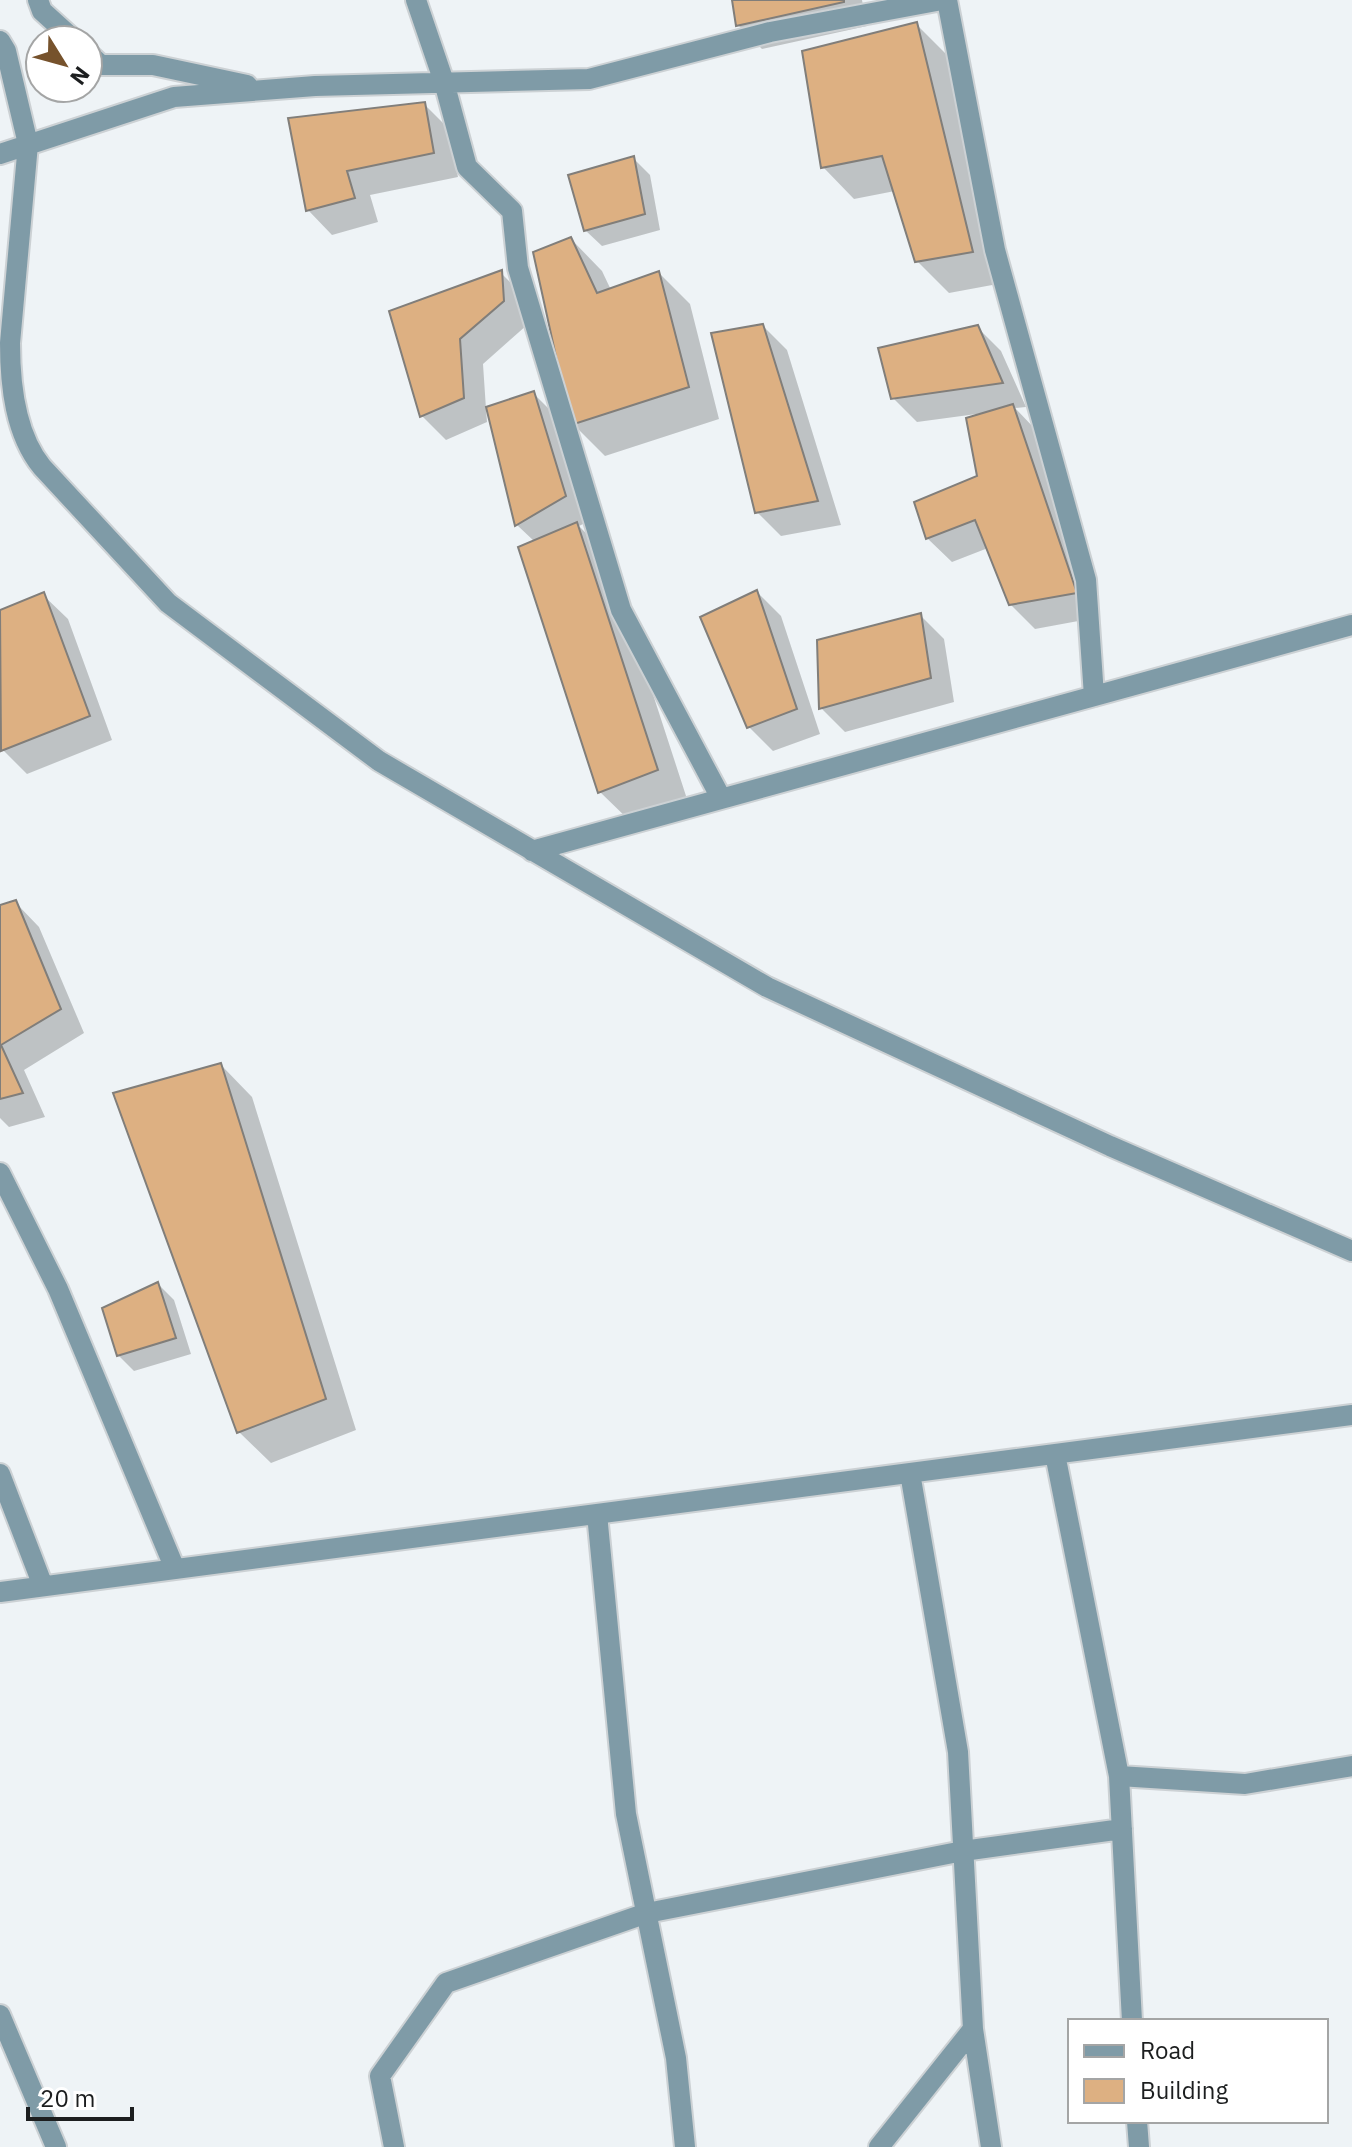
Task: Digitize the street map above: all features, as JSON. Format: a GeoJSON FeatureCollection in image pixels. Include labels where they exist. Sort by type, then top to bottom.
{"type":"FeatureCollection","features":[{"type":"Feature","properties":{"kind":"street"},"geometry":{"type":"LineString","coordinates":[[38,0],[42,11],[56,24]]}},
{"type":"Feature","properties":{"kind":"street"},"geometry":{"type":"LineString","coordinates":[[416,0],[444,82],[467,167],[512,211],[518,268],[621,610],[721,798]]}},
{"type":"Feature","properties":{"kind":"street"},"geometry":{"type":"LineString","coordinates":[[0,154],[174,97],[270,89],[589,79],[770,32],[945,0],[995,250],[1086,580],[1094,696]]}},
{"type":"Feature","properties":{"kind":"street"},"geometry":{"type":"LineString","coordinates":[[0,41],[6,51],[28,144],[10,355],[20,425],[27,449],[168,603],[379,761],[767,987],[1110,1146],[1352,1251]]}},
{"type":"Feature","properties":{"kind":"street"},"geometry":{"type":"LineString","coordinates":[[104,65],[153,65],[270,89]]}},
{"type":"Feature","properties":{"kind":"street"},"geometry":{"type":"LineString","coordinates":[[532,851],[1352,625]]}},
{"type":"Feature","properties":{"kind":"street"},"geometry":{"type":"LineString","coordinates":[[0,1173],[58,1289],[175,1569]]}},
{"type":"Feature","properties":{"kind":"street"},"geometry":{"type":"LineString","coordinates":[[0,1592],[1352,1415]]}},
{"type":"Feature","properties":{"kind":"street"},"geometry":{"type":"LineString","coordinates":[[1055,1454],[1119,1776],[1132,2019]]}},
{"type":"Feature","properties":{"kind":"street"},"geometry":{"type":"LineString","coordinates":[[910,1473],[958,1752],[973,2029],[991,2147]]}},
{"type":"Feature","properties":{"kind":"street"},"geometry":{"type":"LineString","coordinates":[[0,1474],[43,1586]]}},
{"type":"Feature","properties":{"kind":"street"},"geometry":{"type":"LineString","coordinates":[[597,1514],[626,1814],[676,2058],[685,2147]]}},
{"type":"Feature","properties":{"kind":"street"},"geometry":{"type":"LineString","coordinates":[[1119,1776],[1245,1784],[1352,1766]]}},
{"type":"Feature","properties":{"kind":"street"},"geometry":{"type":"LineString","coordinates":[[394,2147],[380,2076],[446,1983],[647,1913],[963,1851],[1122,1829]]}},
{"type":"Feature","properties":{"kind":"street"},"geometry":{"type":"LineString","coordinates":[[0,2015],[56,2147]]}},
{"type":"Feature","properties":{"kind":"street"},"geometry":{"type":"LineString","coordinates":[[879,2147],[973,2029]]}},
{"type":"Feature","properties":{"kind":"street"},"geometry":{"type":"LineString","coordinates":[[1137,2123],[1139,2147]]}},
{"type":"Feature","properties":{"kind":"building"},"geometry":{"type":"Polygon","coordinates":[[[732,0],[844,0],[844,2],[736,26],[732,0]]]}},
{"type":"Feature","properties":{"kind":"building"},"geometry":{"type":"Polygon","coordinates":[[[917,22],[973,252],[915,262],[882,156],[821,168],[802,51],[917,22]]]}},
{"type":"Feature","properties":{"kind":"building"},"geometry":{"type":"Polygon","coordinates":[[[425,102],[434,153],[347,171],[355,198],[306,211],[288,118],[425,102]]]}},
{"type":"Feature","properties":{"kind":"building"},"geometry":{"type":"Polygon","coordinates":[[[634,156],[645,214],[584,231],[568,175],[634,156]]]}},
{"type":"Feature","properties":{"kind":"building"},"geometry":{"type":"Polygon","coordinates":[[[571,237],[597,293],[659,271],[689,387],[571,425],[533,252],[571,237]]]}},
{"type":"Feature","properties":{"kind":"building"},"geometry":{"type":"Polygon","coordinates":[[[502,270],[504,301],[460,339],[464,398],[420,417],[389,311],[502,270]]]}},
{"type":"Feature","properties":{"kind":"building"},"geometry":{"type":"Polygon","coordinates":[[[763,324],[818,501],[755,513],[711,333],[763,324]]]}},
{"type":"Feature","properties":{"kind":"building"},"geometry":{"type":"Polygon","coordinates":[[[978,325],[1003,383],[891,399],[878,348],[978,325]]]}},
{"type":"Feature","properties":{"kind":"building"},"geometry":{"type":"Polygon","coordinates":[[[534,391],[566,496],[515,526],[486,407],[534,391]]]}},
{"type":"Feature","properties":{"kind":"building"},"geometry":{"type":"Polygon","coordinates":[[[1013,404],[1077,593],[1009,605],[975,520],[926,539],[914,502],[977,476],[966,418],[1013,404]]]}},
{"type":"Feature","properties":{"kind":"building"},"geometry":{"type":"Polygon","coordinates":[[[577,522],[658,770],[598,793],[518,547],[577,522]]]}},
{"type":"Feature","properties":{"kind":"building"},"geometry":{"type":"Polygon","coordinates":[[[757,590],[797,709],[747,728],[700,617],[757,590]]]}},
{"type":"Feature","properties":{"kind":"building"},"geometry":{"type":"Polygon","coordinates":[[[44,592],[90,716],[1,751],[0,610],[44,592]]]}},
{"type":"Feature","properties":{"kind":"building"},"geometry":{"type":"Polygon","coordinates":[[[921,613],[931,678],[819,709],[817,640],[921,613]]]}},
{"type":"Feature","properties":{"kind":"building"},"geometry":{"type":"Polygon","coordinates":[[[16,900],[61,1009],[1,1045],[23,1093],[0,1099],[0,905],[16,900]]]}},
{"type":"Feature","properties":{"kind":"building"},"geometry":{"type":"Polygon","coordinates":[[[221,1063],[326,1399],[237,1433],[113,1093],[221,1063]]]}},
{"type":"Feature","properties":{"kind":"building"},"geometry":{"type":"Polygon","coordinates":[[[158,1282],[176,1338],[117,1356],[102,1308],[158,1282]]]}}]}
